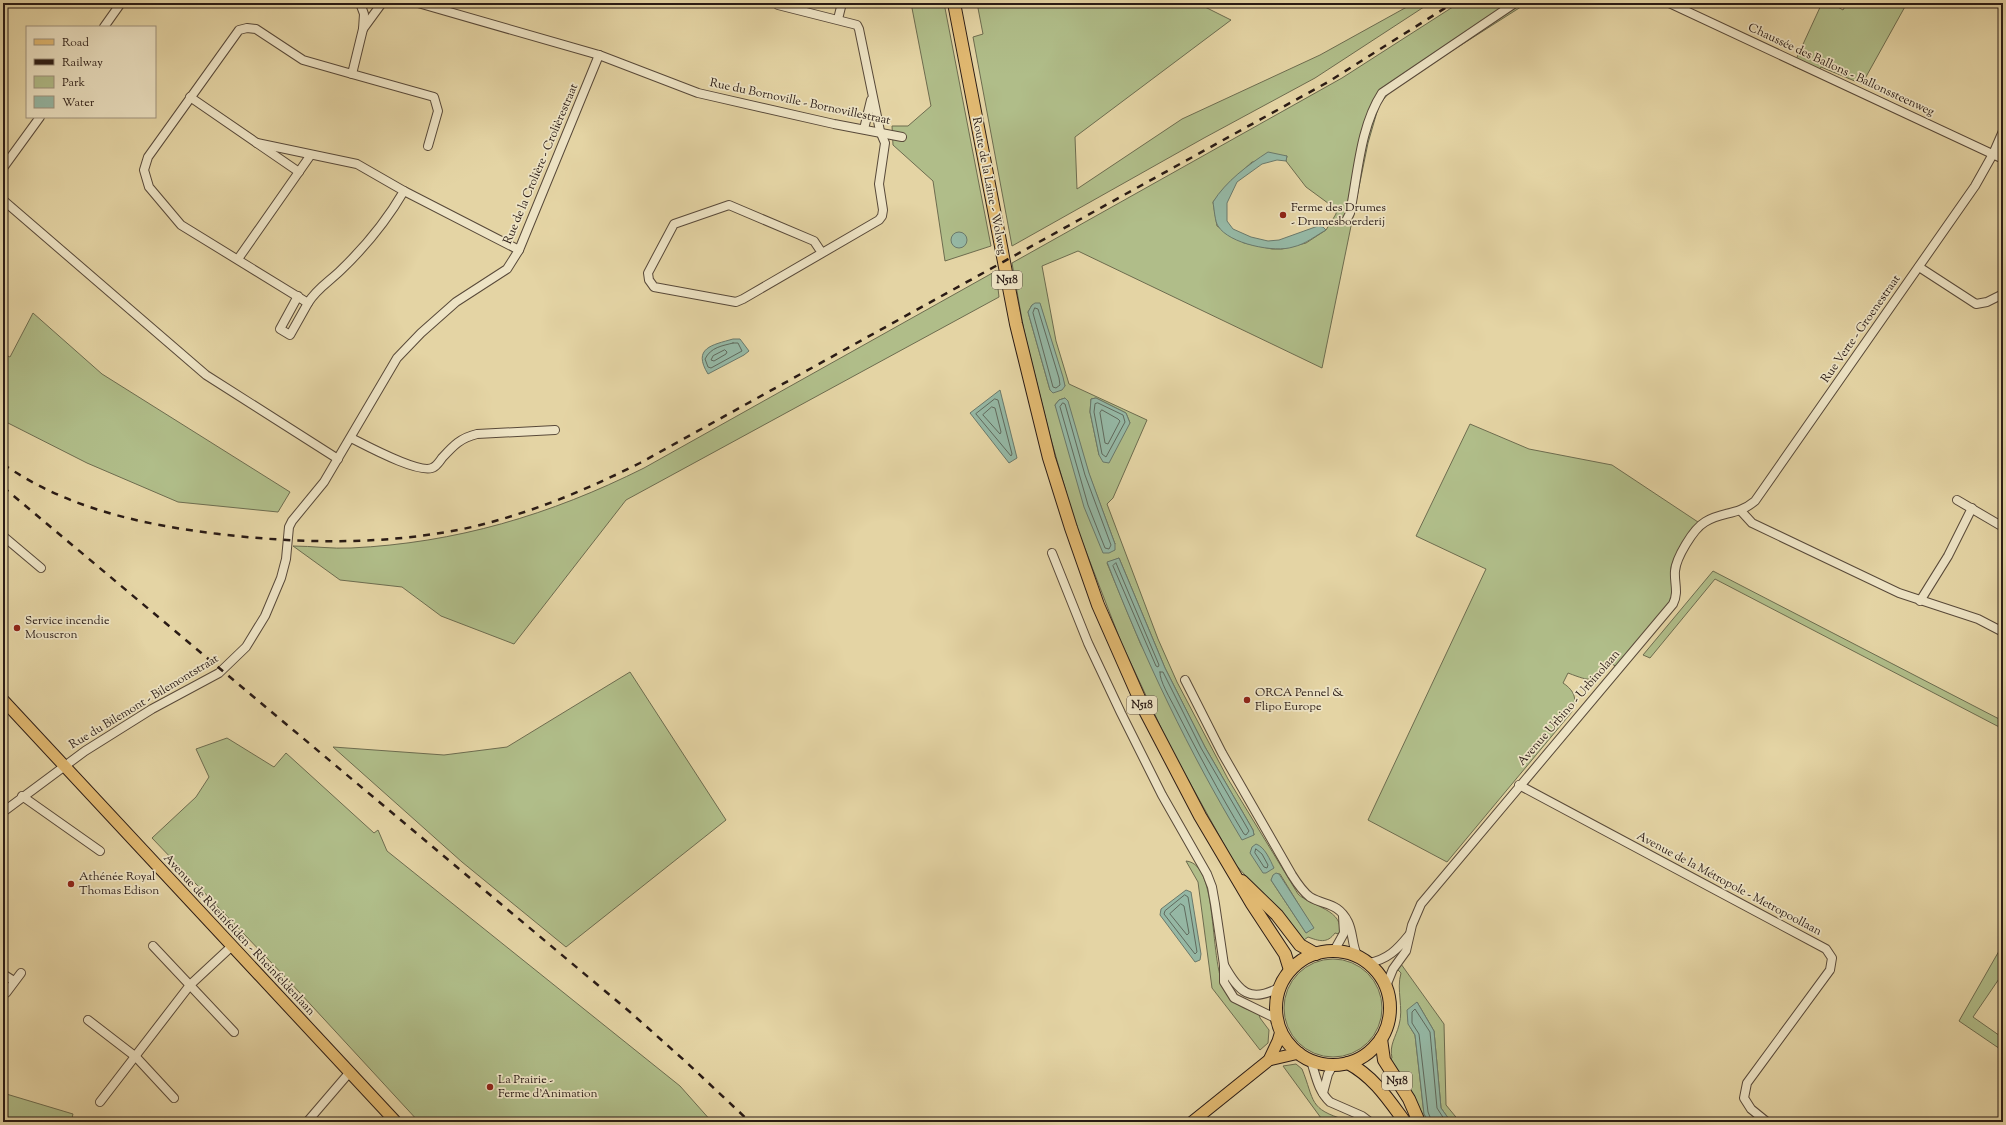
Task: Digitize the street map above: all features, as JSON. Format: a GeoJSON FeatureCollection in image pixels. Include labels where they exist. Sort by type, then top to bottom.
{"type":"FeatureCollection","features":[{"type":"Feature","properties":{"kind":"highway","name":"Route de la Laine - Wolweg"},"geometry":{"type":"LineString","coordinates":[[954,3],[1016,324],[1049,458],[1071,528],[1098,605],[1143,707],[1200,816],[1234,873]]}},
{"type":"Feature","properties":{"kind":"highway","name":"Route de la Laine - Wolweg"},"geometry":{"type":"LineString","coordinates":[[958,3],[959,28]]}},
{"type":"Feature","properties":{"kind":"highway","name":"N518"},"geometry":{"type":"LineString","coordinates":[[1234,873],[1260,897],[1300,944],[1316,954]]}},
{"type":"Feature","properties":{"kind":"highway","name":"N518"},"geometry":{"type":"LineString","coordinates":[[1234,873],[1285,954],[1290,970]]}},
{"type":"Feature","properties":{"kind":"highway","name":"N518"},"geometry":{"type":"LineString","coordinates":[[1334,950],[1357,955],[1369,963],[1379,973],[1386,986],[1390,1001],[1390,1016],[1381,1039],[1364,1056],[1348,1063],[1333,1065],[1311,1061],[1288,1043],[1281,1031],[1277,1019],[1276,1003],[1280,987],[1290,970],[1301,961],[1316,954],[1334,950]]}},
{"type":"Feature","properties":{"kind":"highway","name":"N518"},"geometry":{"type":"LineString","coordinates":[[1381,1039],[1384,1060],[1409,1099],[1419,1122]]}},
{"type":"Feature","properties":{"kind":"highway","name":"N518"},"geometry":{"type":"LineString","coordinates":[[1348,1063],[1366,1074],[1376,1083],[1405,1122]]}},
{"type":"Feature","properties":{"kind":"main road","name":"Avenue de Rheinfelden - Rheinfeldenlaan"},"geometry":{"type":"LineString","coordinates":[[3,700],[349,1074],[396,1122]]}},
{"type":"Feature","properties":{"kind":"main road"},"geometry":{"type":"LineString","coordinates":[[1269,1060],[1281,1031]]}},
{"type":"Feature","properties":{"kind":"main road"},"geometry":{"type":"LineString","coordinates":[[1192,1122],[1269,1060],[1299,1053]]}},
{"type":"Feature","properties":{"kind":"street"},"geometry":{"type":"LineString","coordinates":[[105,26],[121,3]]}},
{"type":"Feature","properties":{"kind":"street"},"geometry":{"type":"LineString","coordinates":[[352,74],[363,29],[364,14],[360,3]]}},
{"type":"Feature","properties":{"kind":"street"},"geometry":{"type":"LineString","coordinates":[[363,29],[382,3]]}},
{"type":"Feature","properties":{"kind":"street","name":"Rue du Bornoville - Bornovillestraat"},"geometry":{"type":"LineString","coordinates":[[418,3],[599,55],[698,93],[834,124],[880,131],[902,137]]}},
{"type":"Feature","properties":{"kind":"street"},"geometry":{"type":"LineString","coordinates":[[838,19],[842,3]]}},
{"type":"Feature","properties":{"kind":"street"},"geometry":{"type":"LineString","coordinates":[[1346,221],[1350,213],[1367,126],[1373,107],[1382,93],[1516,3]]}},
{"type":"Feature","properties":{"kind":"street","name":"Chaussée des Ballons - Ballonssteenweg"},"geometry":{"type":"LineString","coordinates":[[1669,3],[2003,159]]}},
{"type":"Feature","properties":{"kind":"street"},"geometry":{"type":"LineString","coordinates":[[778,5],[838,19],[857,25],[859,29],[872,98],[880,131],[885,142],[879,184],[883,210],[882,216],[879,220],[822,253],[736,302],[654,286],[649,280],[648,273],[674,224],[729,205],[814,241],[822,253]]}},
{"type":"Feature","properties":{"kind":"street"},"geometry":{"type":"LineString","coordinates":[[308,302],[181,224],[151,190],[145,177],[144,167],[148,157],[237,32],[244,28],[258,31],[303,60],[434,97],[438,111],[428,146]]}},
{"type":"Feature","properties":{"kind":"street","name":"Rue de la Crolière - Crolièrestraat"},"geometry":{"type":"LineString","coordinates":[[378,392],[397,358],[421,333],[456,302],[507,269],[519,250],[599,55]]}},
{"type":"Feature","properties":{"kind":"street"},"geometry":{"type":"LineString","coordinates":[[190,97],[299,172]]}},
{"type":"Feature","properties":{"kind":"street"},"geometry":{"type":"LineString","coordinates":[[864,129],[872,98]]}},
{"type":"Feature","properties":{"kind":"street"},"geometry":{"type":"LineString","coordinates":[[3,168],[39,118]]}},
{"type":"Feature","properties":{"kind":"street","name":"Rue Verte - Groenestraat"},"geometry":{"type":"LineString","coordinates":[[1741,511],[1754,501],[1975,186],[1993,154],[2003,131]]}},
{"type":"Feature","properties":{"kind":"street"},"geometry":{"type":"LineString","coordinates":[[257,143],[310,156],[357,164],[404,191],[519,250]]}},
{"type":"Feature","properties":{"kind":"street"},"geometry":{"type":"LineString","coordinates":[[238,259],[310,156]]}},
{"type":"Feature","properties":{"kind":"street"},"geometry":{"type":"LineString","coordinates":[[298,296],[280,329],[290,335],[308,302],[316,291],[341,270],[390,215],[404,191]]}},
{"type":"Feature","properties":{"kind":"street"},"geometry":{"type":"LineString","coordinates":[[3,200],[206,375],[338,459]]}},
{"type":"Feature","properties":{"kind":"street"},"geometry":{"type":"LineString","coordinates":[[1919,267],[1976,304],[1987,302],[2003,294]]}},
{"type":"Feature","properties":{"kind":"street","name":"Rue du Bilemont - Bilemontstraat"},"geometry":{"type":"LineString","coordinates":[[3,812],[6,806],[64,766],[152,709],[219,673],[246,647],[265,616],[281,578],[286,559],[291,524],[318,491],[378,392]]}},
{"type":"Feature","properties":{"kind":"street"},"geometry":{"type":"LineString","coordinates":[[351,438],[390,458],[427,470],[434,468],[457,442],[465,437],[476,434],[555,430]]}},
{"type":"Feature","properties":{"kind":"street"},"geometry":{"type":"LineString","coordinates":[[1957,500],[2003,527]]}},
{"type":"Feature","properties":{"kind":"street"},"geometry":{"type":"LineString","coordinates":[[1920,601],[1948,556],[1972,508]]}},
{"type":"Feature","properties":{"kind":"street"},"geometry":{"type":"LineString","coordinates":[[1741,511],[1752,523],[1899,593],[1978,619],[2003,632]]}},
{"type":"Feature","properties":{"kind":"street","name":"Avenue Urbino - Urbinolaan"},"geometry":{"type":"LineString","coordinates":[[1386,986],[1394,968],[1406,951],[1421,904],[1519,785],[1673,604],[1677,589],[1676,567],[1696,528],[1719,515],[1741,511]]}},
{"type":"Feature","properties":{"kind":"street"},"geometry":{"type":"LineString","coordinates":[[3,536],[41,568]]}},
{"type":"Feature","properties":{"kind":"street"},"geometry":{"type":"LineString","coordinates":[[1052,553],[1088,642],[1121,713],[1162,795],[1207,874],[1212,887],[1224,965],[1224,982],[1234,998],[1277,1019]]}},
{"type":"Feature","properties":{"kind":"street"},"geometry":{"type":"LineString","coordinates":[[1185,680],[1222,753],[1297,882],[1311,897],[1327,902],[1337,909],[1348,922],[1353,947],[1357,955]]}},
{"type":"Feature","properties":{"kind":"street","name":"Avenue de la Métropole - Metropoollaan"},"geometry":{"type":"LineString","coordinates":[[1519,785],[1826,949],[1832,958],[1830,970],[1747,1083],[1744,1098],[1751,1109],[1767,1122]]}},
{"type":"Feature","properties":{"kind":"street"},"geometry":{"type":"LineString","coordinates":[[22,796],[100,850]]}},
{"type":"Feature","properties":{"kind":"street"},"geometry":{"type":"LineString","coordinates":[[1334,950],[1344,933],[1343,916]]}},
{"type":"Feature","properties":{"kind":"street","name":"Avenue Urbino - Urbinolaan"},"geometry":{"type":"LineString","coordinates":[[1369,963],[1392,955],[1410,935]]}},
{"type":"Feature","properties":{"kind":"street"},"geometry":{"type":"LineString","coordinates":[[153,946],[234,1032]]}},
{"type":"Feature","properties":{"kind":"street"},"geometry":{"type":"LineString","coordinates":[[100,1102],[190,985],[232,946]]}},
{"type":"Feature","properties":{"kind":"street"},"geometry":{"type":"LineString","coordinates":[[1224,965],[1237,985],[1243,991],[1252,995],[1262,995],[1280,987]]}},
{"type":"Feature","properties":{"kind":"street"},"geometry":{"type":"LineString","coordinates":[[6,993],[21,973]]}},
{"type":"Feature","properties":{"kind":"street"},"geometry":{"type":"LineString","coordinates":[[3,974],[14,981]]}},
{"type":"Feature","properties":{"kind":"street"},"geometry":{"type":"LineString","coordinates":[[88,1020],[136,1057],[174,1098]]}},
{"type":"Feature","properties":{"kind":"street"},"geometry":{"type":"LineString","coordinates":[[1311,1061],[1318,1088],[1330,1102],[1362,1116],[1370,1122]]}},
{"type":"Feature","properties":{"kind":"street"},"geometry":{"type":"LineString","coordinates":[[1323,1093],[1328,1074],[1333,1065]]}},
{"type":"Feature","properties":{"kind":"street"},"geometry":{"type":"LineString","coordinates":[[307,1122],[349,1074]]}},
{"type":"Feature","properties":{"kind":"green space"},"geometry":{"type":"Polygon","coordinates":[[[911,3],[944,3],[991,246],[945,261],[933,181],[893,145],[892,126],[908,126],[931,106],[911,3]]]}},
{"type":"Feature","properties":{"kind":"green space"},"geometry":{"type":"Polygon","coordinates":[[[977,3],[1197,3],[1231,20],[1075,137],[1077,189],[1182,119],[1320,55],[1414,3],[1430,3],[1315,78],[1204,138],[1012,246],[973,37],[983,34],[977,3]]]}},
{"type":"Feature","properties":{"kind":"green space"},"geometry":{"type":"Polygon","coordinates":[[[1459,3],[1527,3],[1392,89],[1379,105],[1368,143],[1322,368],[1078,251],[1042,266],[1056,341],[1069,384],[1147,420],[1113,498],[1107,504],[1158,639],[1177,682],[1228,779],[1298,894],[1326,910],[1337,919],[1340,926],[1339,934],[1335,933],[1329,939],[1323,941],[1308,937],[1304,940],[1235,864],[1170,747],[1121,642],[1075,523],[1050,436],[1024,331],[1012,263],[1342,78],[1459,3]],[[1287,156],[1252,162],[1227,185],[1213,202],[1217,226],[1244,243],[1272,249],[1282,249],[1306,243],[1326,230],[1336,214],[1336,209],[1306,187],[1286,161],[1287,156]],[[1040,304],[1032,305],[1028,312],[1050,390],[1065,386],[1040,304]],[[1065,398],[1059,400],[1055,405],[1115,544],[1089,474],[1065,398]],[[1096,398],[1091,399],[1090,412],[1099,455],[1130,423],[1126,413],[1096,398]],[[1119,558],[1107,563],[1141,645],[1254,835],[1253,830],[1205,747],[1165,668],[1119,558]],[[1276,874],[1271,880],[1306,933],[1313,928],[1280,874],[1276,874]]]}},
{"type":"Feature","properties":{"kind":"green space"},"geometry":{"type":"Polygon","coordinates":[[[1822,3],[1831,3],[1843,10],[1847,3],[1907,3],[1862,84],[1821,67],[1817,76],[1793,66],[1822,3]]]}},
{"type":"Feature","properties":{"kind":"green space"},"geometry":{"type":"Polygon","coordinates":[[[996,271],[999,297],[626,500],[514,644],[441,616],[402,587],[340,580],[293,546],[351,548],[428,540],[502,524],[573,500],[644,468],[996,271]]]}},
{"type":"Feature","properties":{"kind":"green space"},"geometry":{"type":"Polygon","coordinates":[[[33,313],[102,374],[290,492],[278,512],[178,502],[87,463],[8,423],[3,419],[3,354],[10,357],[33,313]]]}},
{"type":"Feature","properties":{"kind":"green space"},"geometry":{"type":"Polygon","coordinates":[[[1470,424],[1529,449],[1612,465],[1698,522],[1691,531],[1672,564],[1671,600],[1617,667],[1612,664],[1596,678],[1592,679],[1582,678],[1568,673],[1563,683],[1570,689],[1574,696],[1575,700],[1571,713],[1447,862],[1368,820],[1486,569],[1416,536],[1470,424]]]}},
{"type":"Feature","properties":{"kind":"green space"},"geometry":{"type":"Polygon","coordinates":[[[1713,571],[2003,721],[2003,729],[1715,579],[1650,658],[1643,655],[1713,571]]]}},
{"type":"Feature","properties":{"kind":"green space"},"geometry":{"type":"Polygon","coordinates":[[[630,672],[726,820],[566,947],[462,862],[333,747],[444,755],[507,747],[630,672]]]}},
{"type":"Feature","properties":{"kind":"green space"},"geometry":{"type":"Polygon","coordinates":[[[227,738],[274,767],[286,753],[374,833],[378,830],[387,851],[680,1086],[712,1122],[419,1122],[288,980],[152,838],[196,797],[209,777],[196,749],[227,738]]]}},
{"type":"Feature","properties":{"kind":"green space"},"geometry":{"type":"Polygon","coordinates":[[[1186,861],[1197,867],[1205,880],[1218,966],[1223,985],[1230,998],[1236,1004],[1259,1014],[1260,1018],[1269,1030],[1268,1043],[1260,1050],[1212,988],[1198,882],[1186,861]]]}},
{"type":"Feature","properties":{"kind":"green space"},"geometry":{"type":"Polygon","coordinates":[[[2003,944],[2003,973],[1973,1017],[2003,1038],[2003,1051],[1959,1021],[2003,944]]]}},
{"type":"Feature","properties":{"kind":"green space"},"geometry":{"type":"Polygon","coordinates":[[[1333,959],[1352,963],[1368,973],[1378,989],[1382,1008],[1378,1027],[1368,1043],[1352,1053],[1333,1057],[1314,1053],[1298,1043],[1288,1027],[1284,1008],[1288,989],[1298,973],[1314,963],[1333,959]]]}},
{"type":"Feature","properties":{"kind":"green space"},"geometry":{"type":"Polygon","coordinates":[[[1401,964],[1444,1024],[1446,1105],[1460,1122],[1451,1122],[1441,1108],[1434,1031],[1417,1002],[1409,1015],[1408,1022],[1415,1035],[1424,1114],[1429,1122],[1421,1122],[1387,1061],[1392,1058],[1391,1049],[1400,1019],[1401,1006],[1399,986],[1401,973],[1397,969],[1401,964]]]}},
{"type":"Feature","properties":{"kind":"green space"},"geometry":{"type":"Polygon","coordinates":[[[1296,1064],[1302,1069],[1312,1096],[1319,1107],[1325,1112],[1346,1120],[1345,1122],[1336,1122],[1321,1118],[1283,1066],[1296,1064]]]}},
{"type":"Feature","properties":{"kind":"green space"},"geometry":{"type":"Polygon","coordinates":[[[3,1093],[73,1114],[71,1122],[3,1122],[3,1093]]]}},
{"type":"Feature","properties":{"kind":"water"},"geometry":{"type":"Polygon","coordinates":[[[1268,152],[1287,156],[1286,161],[1277,160],[1262,164],[1237,182],[1227,203],[1227,221],[1233,229],[1251,237],[1268,241],[1279,240],[1318,226],[1323,227],[1326,230],[1298,246],[1285,249],[1275,249],[1253,246],[1232,238],[1218,226],[1216,221],[1213,202],[1218,194],[1238,174],[1268,152]]]}},
{"type":"Feature","properties":{"kind":"water"},"geometry":{"type":"Polygon","coordinates":[[[956,232],[962,232],[967,237],[965,246],[962,248],[956,248],[951,243],[951,237],[956,232]]]}},
{"type":"Feature","properties":{"kind":"water"},"geometry":{"type":"Polygon","coordinates":[[[1035,303],[1040,303],[1065,386],[1062,390],[1053,393],[1050,390],[1028,312],[1035,303]]]}},
{"type":"Feature","properties":{"kind":"water"},"geometry":{"type":"Polygon","coordinates":[[[733,339],[740,339],[749,351],[708,374],[702,358],[703,353],[718,343],[733,339]]]}},
{"type":"Feature","properties":{"kind":"water"},"geometry":{"type":"Polygon","coordinates":[[[1000,390],[1017,458],[1009,463],[970,413],[1000,390]]]}},
{"type":"Feature","properties":{"kind":"water"},"geometry":{"type":"Polygon","coordinates":[[[1065,398],[1068,401],[1089,473],[1115,544],[1115,550],[1109,553],[1103,553],[1084,507],[1055,405],[1059,400],[1065,398]]]}},
{"type":"Feature","properties":{"kind":"water"},"geometry":{"type":"Polygon","coordinates":[[[1096,398],[1126,413],[1130,423],[1109,463],[1103,462],[1099,455],[1090,412],[1091,399],[1096,398]]]}},
{"type":"Feature","properties":{"kind":"water"},"geometry":{"type":"Polygon","coordinates":[[[1119,558],[1165,668],[1205,747],[1253,830],[1254,835],[1242,840],[1222,807],[1168,704],[1136,634],[1107,562],[1119,558]]]}},
{"type":"Feature","properties":{"kind":"water"},"geometry":{"type":"Polygon","coordinates":[[[1256,844],[1265,851],[1274,868],[1266,873],[1263,873],[1250,853],[1252,847],[1256,844]]]}},
{"type":"Feature","properties":{"kind":"water"},"geometry":{"type":"Polygon","coordinates":[[[1276,873],[1279,874],[1314,928],[1306,933],[1271,880],[1273,875],[1276,873]]]}},
{"type":"Feature","properties":{"kind":"water"},"geometry":{"type":"Polygon","coordinates":[[[1186,890],[1191,892],[1201,954],[1200,960],[1195,962],[1160,915],[1161,909],[1186,890]]]}},
{"type":"Feature","properties":{"kind":"water"},"geometry":{"type":"Polygon","coordinates":[[[1417,1002],[1434,1031],[1441,1108],[1451,1122],[1429,1122],[1424,1114],[1415,1035],[1408,1024],[1407,1010],[1417,1002]]]}},
{"type":"Feature","properties":{"kind":"railway"},"geometry":{"type":"LineString","coordinates":[[3,464],[29,481],[57,494],[85,506],[115,515],[175,528],[266,539],[355,541],[414,537],[472,527],[516,515],[558,500],[640,463],[1328,82],[1453,3]]}},
{"type":"Feature","properties":{"kind":"railway"},"geometry":{"type":"LineString","coordinates":[[3,487],[630,1012],[750,1122]]}},
{"type":"Feature","properties":{"kind":"place","name":"Ferme des Drumes - Drumesboerderij"},"geometry":{"type":"Point","coordinates":[1283,215]}},
{"type":"Feature","properties":{"kind":"place","name":"Service incendie Mouscron"},"geometry":{"type":"Point","coordinates":[17,628]}},
{"type":"Feature","properties":{"kind":"place","name":"ORCA Pennel & Flipo Europe"},"geometry":{"type":"Point","coordinates":[1247,700]}},
{"type":"Feature","properties":{"kind":"place","name":"Athénée Royal Thomas Edison"},"geometry":{"type":"Point","coordinates":[71,884]}},
{"type":"Feature","properties":{"kind":"place","name":"La Prairie - Ferme d'Animation"},"geometry":{"type":"Point","coordinates":[490,1087]}}]}
